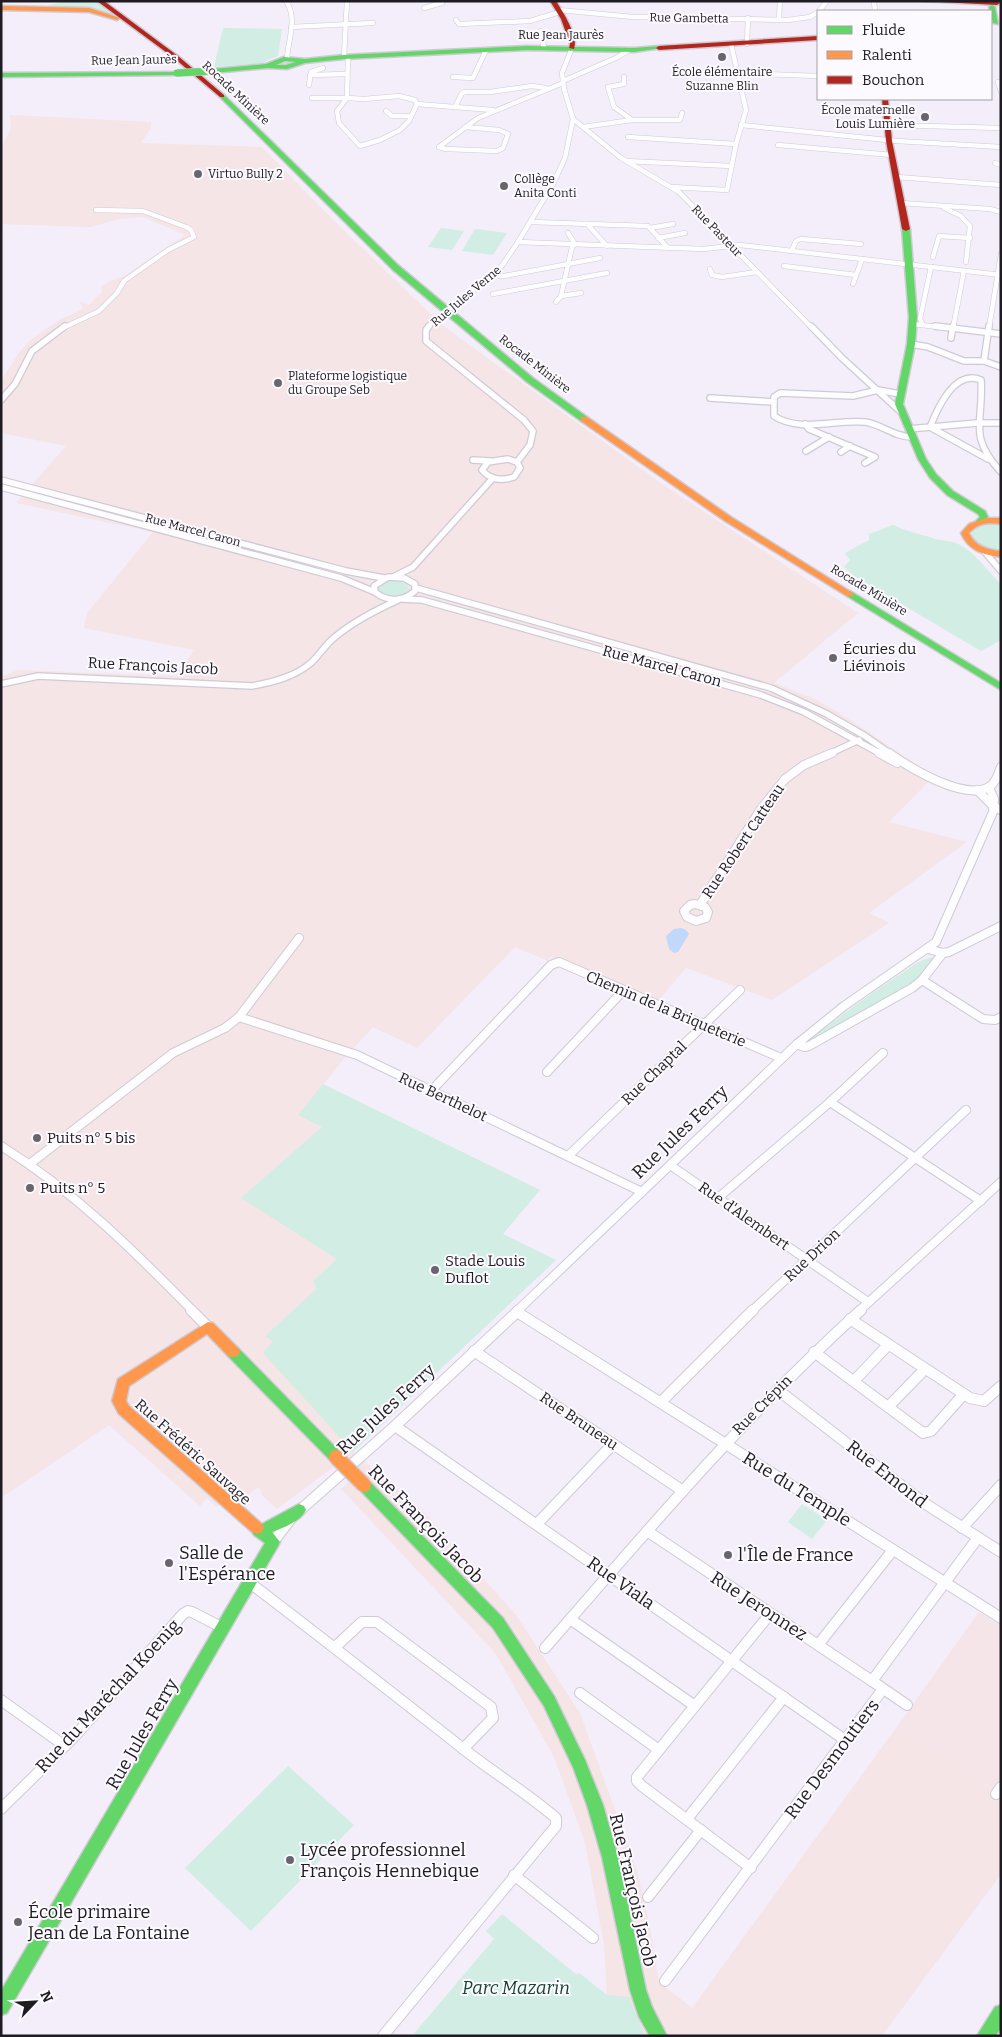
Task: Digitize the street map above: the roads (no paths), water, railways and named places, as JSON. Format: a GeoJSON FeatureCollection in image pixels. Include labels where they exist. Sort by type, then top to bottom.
{"type":"FeatureCollection","features":[{"type":"Feature","properties":{"kind":"main road"},"geometry":{"type":"LineString","coordinates":[[1,6],[30,8],[61,1]]}},
{"type":"Feature","properties":{"kind":"main road","name":"Rocade Minière"},"geometry":{"type":"LineString","coordinates":[[100,1],[183,56],[228,94],[404,266],[488,338],[538,377],[649,457],[735,515],[1001,678]]}},
{"type":"Feature","properties":{"kind":"main road","name":"Rocade Minière"},"geometry":{"type":"LineString","coordinates":[[108,1],[222,96],[396,268],[530,380],[633,455],[728,519],[1001,686]]}},
{"type":"Feature","properties":{"kind":"main road"},"geometry":{"type":"LineString","coordinates":[[1,6],[26,10],[89,11],[113,16],[139,26],[144,24],[114,1]]}},
{"type":"Feature","properties":{"kind":"main road"},"geometry":{"type":"LineString","coordinates":[[924,1],[988,4],[997,17]]}},
{"type":"Feature","properties":{"kind":"main road"},"geometry":{"type":"LineString","coordinates":[[557,8],[572,42],[572,48]]}},
{"type":"Feature","properties":{"kind":"main road","name":"Rue Jean Jaurès"},"geometry":{"type":"LineString","coordinates":[[1,75],[177,74],[272,65],[278,60],[296,61],[544,48],[629,50],[817,38]]}},
{"type":"Feature","properties":{"kind":"main road"},"geometry":{"type":"LineString","coordinates":[[885,100],[889,141],[902,203],[918,325],[900,396],[902,412],[922,459],[950,493],[982,513],[984,517],[980,521]]}},
{"type":"Feature","properties":{"kind":"main road"},"geometry":{"type":"LineString","coordinates":[[944,486],[1001,520]]}},
{"type":"Feature","properties":{"kind":"main road"},"geometry":{"type":"LineString","coordinates":[[1001,520],[980,521],[969,526],[965,537],[971,545],[984,551],[1001,554]]}},
{"type":"Feature","properties":{"kind":"main road","name":"Rue François Jacob"},"geometry":{"type":"LineString","coordinates":[[208,1328],[498,1623],[549,1701],[580,1765],[595,1805],[610,1857],[638,1990],[645,2011],[659,2036]]}},
{"type":"Feature","properties":{"kind":"main road","name":"Rue Frédéric Sauvage"},"geometry":{"type":"LineString","coordinates":[[208,1328],[123,1383],[119,1401],[124,1410],[259,1531],[274,1542]]}},
{"type":"Feature","properties":{"kind":"main road"},"geometry":{"type":"LineString","coordinates":[[259,1531],[272,1527],[299,1510]]}},
{"type":"Feature","properties":{"kind":"main road","name":"Rue Jules Ferry"},"geometry":{"type":"LineString","coordinates":[[1,2007],[274,1542]]}},
{"type":"Feature","properties":{"kind":"main road"},"geometry":{"type":"LineString","coordinates":[[972,2036],[986,2034],[1001,2013]]}},
{"type":"Feature","properties":{"kind":"street"},"geometry":{"type":"LineString","coordinates":[[286,1],[292,11],[291,27],[296,61]]}},
{"type":"Feature","properties":{"kind":"street"},"geometry":{"type":"LineString","coordinates":[[347,1],[344,24],[346,29],[347,98],[338,107],[336,112],[337,121],[342,130],[360,146],[383,140],[407,124],[411,109],[417,104],[495,110]]}},
{"type":"Feature","properties":{"kind":"street"},"geometry":{"type":"LineString","coordinates":[[424,8],[439,2],[448,1]]}},
{"type":"Feature","properties":{"kind":"street"},"geometry":{"type":"LineString","coordinates":[[779,19],[780,1]]}},
{"type":"Feature","properties":{"kind":"street"},"geometry":{"type":"LineString","coordinates":[[456,20],[459,24],[526,21],[557,8]]}},
{"type":"Feature","properties":{"kind":"street","name":"Rue Gambetta"},"geometry":{"type":"LineString","coordinates":[[557,8],[632,17],[779,19],[810,17],[817,13]]}},
{"type":"Feature","properties":{"kind":"street"},"geometry":{"type":"LineString","coordinates":[[747,44],[748,18]]}},
{"type":"Feature","properties":{"kind":"street"},"geometry":{"type":"LineString","coordinates":[[291,27],[373,23]]}},
{"type":"Feature","properties":{"kind":"street"},"geometry":{"type":"LineString","coordinates":[[541,31],[544,48]]}},
{"type":"Feature","properties":{"kind":"street"},"geometry":{"type":"LineString","coordinates":[[671,187],[727,190],[736,144],[746,110],[732,44]]}},
{"type":"Feature","properties":{"kind":"street"},"geometry":{"type":"LineString","coordinates":[[572,48],[564,66],[563,82],[570,114],[573,119]]}},
{"type":"Feature","properties":{"kind":"street"},"geometry":{"type":"LineString","coordinates":[[453,77],[473,78],[486,50]]}},
{"type":"Feature","properties":{"kind":"street"},"geometry":{"type":"LineString","coordinates":[[465,128],[503,131],[508,134],[503,148],[497,151],[446,149],[439,147],[478,118],[563,82],[629,50]]}},
{"type":"Feature","properties":{"kind":"street"},"geometry":{"type":"LineString","coordinates":[[308,85],[312,71],[323,68]]}},
{"type":"Feature","properties":{"kind":"street"},"geometry":{"type":"LineString","coordinates":[[738,73],[817,76]]}},
{"type":"Feature","properties":{"kind":"street"},"geometry":{"type":"LineString","coordinates":[[310,75],[347,74]]}},
{"type":"Feature","properties":{"kind":"street"},"geometry":{"type":"LineString","coordinates":[[624,77],[624,84],[608,87],[614,107],[632,120]]}},
{"type":"Feature","properties":{"kind":"street"},"geometry":{"type":"LineString","coordinates":[[999,82],[1001,92]]}},
{"type":"Feature","properties":{"kind":"street"},"geometry":{"type":"LineString","coordinates":[[456,107],[462,93],[466,92],[493,92],[514,87],[547,88]]}},
{"type":"Feature","properties":{"kind":"street"},"geometry":{"type":"LineString","coordinates":[[312,98],[409,98],[415,100],[417,104]]}},
{"type":"Feature","properties":{"kind":"street"},"geometry":{"type":"LineString","coordinates":[[380,98],[380,107]]}},
{"type":"Feature","properties":{"kind":"street"},"geometry":{"type":"LineString","coordinates":[[386,111],[392,116],[410,116]]}},
{"type":"Feature","properties":{"kind":"street"},"geometry":{"type":"LineString","coordinates":[[571,130],[632,120],[680,120],[682,113]]}},
{"type":"Feature","properties":{"kind":"street","name":"Rue Pasteur"},"geometry":{"type":"LineString","coordinates":[[573,119],[626,162],[679,192],[842,358],[902,412]]}},
{"type":"Feature","properties":{"kind":"street","name":"Rue Jules Verne"},"geometry":{"type":"LineString","coordinates":[[523,453],[530,445],[533,432],[524,420],[426,341],[426,330],[432,322],[494,275],[518,242],[553,184],[562,165],[573,119]]}},
{"type":"Feature","properties":{"kind":"street"},"geometry":{"type":"LineString","coordinates":[[662,121],[662,138]]}},
{"type":"Feature","properties":{"kind":"street"},"geometry":{"type":"LineString","coordinates":[[741,125],[889,141],[1001,147]]}},
{"type":"Feature","properties":{"kind":"street"},"geometry":{"type":"LineString","coordinates":[[888,125],[1001,128]]}},
{"type":"Feature","properties":{"kind":"street"},"geometry":{"type":"LineString","coordinates":[[628,137],[736,144]]}},
{"type":"Feature","properties":{"kind":"street"},"geometry":{"type":"LineString","coordinates":[[778,145],[892,155]]}},
{"type":"Feature","properties":{"kind":"street"},"geometry":{"type":"LineString","coordinates":[[626,162],[731,166]]}},
{"type":"Feature","properties":{"kind":"street"},"geometry":{"type":"LineString","coordinates":[[995,163],[1001,165]]}},
{"type":"Feature","properties":{"kind":"street"},"geometry":{"type":"LineString","coordinates":[[897,178],[1001,185]]}},
{"type":"Feature","properties":{"kind":"street"},"geometry":{"type":"LineString","coordinates":[[679,192],[694,188]]}},
{"type":"Feature","properties":{"kind":"street"},"geometry":{"type":"LineString","coordinates":[[902,203],[990,209],[1001,212]]}},
{"type":"Feature","properties":{"kind":"street"},"geometry":{"type":"LineString","coordinates":[[941,206],[967,221],[971,229],[966,262]]}},
{"type":"Feature","properties":{"kind":"street"},"geometry":{"type":"LineString","coordinates":[[1,400],[15,384],[32,351],[39,344],[64,327],[99,311],[117,293],[124,281],[168,250],[194,237],[191,230],[186,226],[151,213],[133,210],[96,210]]}},
{"type":"Feature","properties":{"kind":"street"},"geometry":{"type":"LineString","coordinates":[[531,222],[648,226],[668,248]]}},
{"type":"Feature","properties":{"kind":"street"},"geometry":{"type":"LineString","coordinates":[[587,224],[607,246]]}},
{"type":"Feature","properties":{"kind":"street"},"geometry":{"type":"LineString","coordinates":[[650,228],[673,224]]}},
{"type":"Feature","properties":{"kind":"street"},"geometry":{"type":"LineString","coordinates":[[556,302],[561,296],[574,245],[568,233]]}},
{"type":"Feature","properties":{"kind":"street"},"geometry":{"type":"LineString","coordinates":[[658,238],[686,233]]}},
{"type":"Feature","properties":{"kind":"street"},"geometry":{"type":"LineString","coordinates":[[934,257],[939,236],[970,238]]}},
{"type":"Feature","properties":{"kind":"street"},"geometry":{"type":"LineString","coordinates":[[792,250],[796,241],[801,239],[862,244]]}},
{"type":"Feature","properties":{"kind":"street"},"geometry":{"type":"LineString","coordinates":[[518,242],[707,249],[730,245],[792,250],[999,275]]}},
{"type":"Feature","properties":{"kind":"street"},"geometry":{"type":"LineString","coordinates":[[984,361],[987,332],[999,275],[1001,254]]}},
{"type":"Feature","properties":{"kind":"street"},"geometry":{"type":"LineString","coordinates":[[494,275],[504,276],[600,258]]}},
{"type":"Feature","properties":{"kind":"street"},"geometry":{"type":"LineString","coordinates":[[853,284],[862,259]]}},
{"type":"Feature","properties":{"kind":"street"},"geometry":{"type":"LineString","coordinates":[[784,266],[856,275]]}},
{"type":"Feature","properties":{"kind":"street"},"geometry":{"type":"LineString","coordinates":[[931,267],[918,325],[1001,334]]}},
{"type":"Feature","properties":{"kind":"street"},"geometry":{"type":"LineString","coordinates":[[710,269],[712,275],[717,277],[757,272]]}},
{"type":"Feature","properties":{"kind":"street"},"geometry":{"type":"LineString","coordinates":[[951,338],[964,271]]}},
{"type":"Feature","properties":{"kind":"street"},"geometry":{"type":"LineString","coordinates":[[493,294],[607,273]]}},
{"type":"Feature","properties":{"kind":"street"},"geometry":{"type":"LineString","coordinates":[[561,296],[581,293]]}},
{"type":"Feature","properties":{"kind":"street"},"geometry":{"type":"LineString","coordinates":[[912,344],[928,347],[964,361],[984,361],[1001,367]]}},
{"type":"Feature","properties":{"kind":"street"},"geometry":{"type":"LineString","coordinates":[[930,427],[938,408],[955,387],[966,377],[975,376],[982,382],[977,423],[982,446],[988,459]]}},
{"type":"Feature","properties":{"kind":"street"},"geometry":{"type":"LineString","coordinates":[[900,396],[878,390],[853,396],[780,392],[775,395],[775,418],[783,422],[805,424],[866,422],[902,437],[930,427],[977,423],[1001,424]]}},
{"type":"Feature","properties":{"kind":"street"},"geometry":{"type":"LineString","coordinates":[[886,397],[900,396]]}},
{"type":"Feature","properties":{"kind":"street"},"geometry":{"type":"LineString","coordinates":[[710,398],[774,402]]}},
{"type":"Feature","properties":{"kind":"street"},"geometry":{"type":"LineString","coordinates":[[805,424],[809,429],[875,457],[865,463]]}},
{"type":"Feature","properties":{"kind":"street"},"geometry":{"type":"LineString","coordinates":[[930,427],[988,459],[1001,472]]}},
{"type":"Feature","properties":{"kind":"street"},"geometry":{"type":"LineString","coordinates":[[806,451],[828,437]]}},
{"type":"Feature","properties":{"kind":"street"},"geometry":{"type":"LineString","coordinates":[[842,452],[850,446]]}},
{"type":"Feature","properties":{"kind":"street"},"geometry":{"type":"LineString","coordinates":[[508,460],[523,453]]}},
{"type":"Feature","properties":{"kind":"street"},"geometry":{"type":"LineString","coordinates":[[517,462],[523,453]]}},
{"type":"Feature","properties":{"kind":"street"},"geometry":{"type":"LineString","coordinates":[[473,460],[508,460],[517,462],[520,468],[517,475],[507,479],[493,478],[484,474],[482,467],[473,460]]}},
{"type":"Feature","properties":{"kind":"street"},"geometry":{"type":"LineString","coordinates":[[482,467],[490,461]]}},
{"type":"Feature","properties":{"kind":"street"},"geometry":{"type":"LineString","coordinates":[[393,577],[413,567],[493,478]]}},
{"type":"Feature","properties":{"kind":"street","name":"Rue Marcel Caron"},"geometry":{"type":"LineString","coordinates":[[1,480],[346,571],[384,578],[393,577]]}},
{"type":"Feature","properties":{"kind":"street","name":"Rue Marcel Caron"},"geometry":{"type":"LineString","coordinates":[[1,487],[341,578],[362,585],[375,597],[430,602],[761,695],[804,712],[855,742],[949,786],[977,790]]}},
{"type":"Feature","properties":{"kind":"street"},"geometry":{"type":"LineString","coordinates":[[984,551],[1001,571]]}},
{"type":"Feature","properties":{"kind":"street"},"geometry":{"type":"LineString","coordinates":[[413,567],[412,581],[416,588]]}},
{"type":"Feature","properties":{"kind":"street"},"geometry":{"type":"LineString","coordinates":[[393,577],[412,581]]}},
{"type":"Feature","properties":{"kind":"street"},"geometry":{"type":"LineString","coordinates":[[371,612],[375,597],[374,586],[384,578]]}},
{"type":"Feature","properties":{"kind":"street","name":"Rue Marcel Caron"},"geometry":{"type":"LineString","coordinates":[[416,588],[770,688],[814,707],[865,736],[910,768]]}},
{"type":"Feature","properties":{"kind":"street","name":"Rue François Jacob"},"geometry":{"type":"LineString","coordinates":[[1,684],[38,676],[252,686],[277,682],[300,671],[336,636],[371,612],[410,596],[416,588]]}},
{"type":"Feature","properties":{"kind":"street"},"geometry":{"type":"LineString","coordinates":[[761,695],[770,688]]}},
{"type":"Feature","properties":{"kind":"street","name":"Rue Robert Catteau"},"geometry":{"type":"LineString","coordinates":[[700,905],[761,809],[785,778],[804,765],[865,736]]}},
{"type":"Feature","properties":{"kind":"street"},"geometry":{"type":"LineString","coordinates":[[977,790],[990,787],[996,781],[1001,767]]}},
{"type":"Feature","properties":{"kind":"street"},"geometry":{"type":"LineString","coordinates":[[928,949],[936,942],[993,812],[994,799],[990,787]]}},
{"type":"Feature","properties":{"kind":"street"},"geometry":{"type":"LineString","coordinates":[[977,790],[993,806],[1001,810]]}},
{"type":"Feature","properties":{"kind":"street"},"geometry":{"type":"LineString","coordinates":[[928,949],[943,953],[950,952],[1001,926]]}},
{"type":"Feature","properties":{"kind":"street"},"geometry":{"type":"LineString","coordinates":[[31,1163],[173,1053],[226,1028],[238,1017],[299,938]]}},
{"type":"Feature","properties":{"kind":"street","name":"Rue Jules Ferry"},"geometry":{"type":"LineString","coordinates":[[274,1542],[299,1510],[395,1426],[517,1312],[781,1058],[844,1006],[928,949]]}},
{"type":"Feature","properties":{"kind":"street"},"geometry":{"type":"LineString","coordinates":[[797,1044],[804,1047],[809,1046],[912,988],[922,980],[943,953]]}},
{"type":"Feature","properties":{"kind":"street","name":"Chemin de la Briqueterie"},"geometry":{"type":"LineString","coordinates":[[431,1091],[551,965],[559,962],[703,1026],[781,1058]]}},
{"type":"Feature","properties":{"kind":"street"},"geometry":{"type":"LineString","coordinates":[[922,980],[984,1019],[995,1020],[1001,1017]]}},
{"type":"Feature","properties":{"kind":"street","name":"Rue Chaptal"},"geometry":{"type":"LineString","coordinates":[[568,1156],[740,990]]}},
{"type":"Feature","properties":{"kind":"street"},"geometry":{"type":"LineString","coordinates":[[547,1072],[623,991]]}},
{"type":"Feature","properties":{"kind":"street","name":"Rue Berthelot"},"geometry":{"type":"LineString","coordinates":[[238,1017],[357,1055],[642,1192]]}},
{"type":"Feature","properties":{"kind":"street"},"geometry":{"type":"LineString","coordinates":[[718,1198],[830,1102],[882,1053]]}},
{"type":"Feature","properties":{"kind":"street"},"geometry":{"type":"LineString","coordinates":[[830,1102],[982,1200]]}},
{"type":"Feature","properties":{"kind":"street","name":"Rue Drion"},"geometry":{"type":"LineString","coordinates":[[661,1402],[717,1344],[966,1110]]}},
{"type":"Feature","properties":{"kind":"street","name":"Rue François Jacob"},"geometry":{"type":"LineString","coordinates":[[1,1146],[31,1163],[72,1194],[120,1236],[208,1328]]}},
{"type":"Feature","properties":{"kind":"street","name":"Rue d'Alembert"},"geometry":{"type":"LineString","coordinates":[[670,1165],[868,1302]]}},
{"type":"Feature","properties":{"kind":"street","name":"Rue Crépin"},"geometry":{"type":"LineString","coordinates":[[545,1648],[724,1444],[814,1352],[1001,1182]]}},
{"type":"Feature","properties":{"kind":"street","name":"Rue du Temple"},"geometry":{"type":"LineString","coordinates":[[517,1312],[1001,1618]]}},
{"type":"Feature","properties":{"kind":"street"},"geometry":{"type":"LineString","coordinates":[[850,1319],[924,1370],[979,1403],[985,1402],[1001,1386]]}},
{"type":"Feature","properties":{"kind":"street"},"geometry":{"type":"LineString","coordinates":[[854,1381],[888,1345]]}},
{"type":"Feature","properties":{"kind":"street","name":"Rue Bruneau"},"geometry":{"type":"LineString","coordinates":[[474,1351],[683,1491]]}},
{"type":"Feature","properties":{"kind":"street"},"geometry":{"type":"LineString","coordinates":[[814,1352],[923,1433],[931,1431],[963,1395]]}},
{"type":"Feature","properties":{"kind":"street"},"geometry":{"type":"LineString","coordinates":[[888,1407],[924,1370]]}},
{"type":"Feature","properties":{"kind":"street","name":"Rue Emond"},"geometry":{"type":"LineString","coordinates":[[778,1390],[924,1503],[977,1539],[1001,1552]]}},
{"type":"Feature","properties":{"kind":"street","name":"Rue Viala"},"geometry":{"type":"LineString","coordinates":[[395,1426],[733,1660],[845,1740]]}},
{"type":"Feature","properties":{"kind":"street"},"geometry":{"type":"LineString","coordinates":[[537,1524],[613,1444]]}},
{"type":"Feature","properties":{"kind":"street"},"geometry":{"type":"LineString","coordinates":[[962,1528],[1001,1485]]}},
{"type":"Feature","properties":{"kind":"street","name":"Rue Jeronnez"},"geometry":{"type":"LineString","coordinates":[[647,1531],[872,1681]]}},
{"type":"Feature","properties":{"kind":"street","name":"Rue Desmoutiers"},"geometry":{"type":"LineString","coordinates":[[664,1980],[751,1868],[883,1689],[872,1681],[977,1539]]}},
{"type":"Feature","properties":{"kind":"street"},"geometry":{"type":"LineString","coordinates":[[818,1645],[893,1550]]}},
{"type":"Feature","properties":{"kind":"street"},"geometry":{"type":"LineString","coordinates":[[250,1583],[335,1647],[463,1749],[535,1800],[556,1818],[556,1826],[383,2036]]}},
{"type":"Feature","properties":{"kind":"street","name":"Rue du Maréchal Koenig"},"geometry":{"type":"LineString","coordinates":[[1,1809],[65,1746],[183,1614],[188,1611],[195,1612],[205,1620],[223,1628]]}},
{"type":"Feature","properties":{"kind":"street"},"geometry":{"type":"LineString","coordinates":[[751,1868],[637,1781],[637,1777],[770,1614]]}},
{"type":"Feature","properties":{"kind":"street"},"geometry":{"type":"LineString","coordinates":[[570,1619],[694,1706]]}},
{"type":"Feature","properties":{"kind":"street"},"geometry":{"type":"LineString","coordinates":[[335,1647],[362,1622],[377,1622],[491,1707],[492,1718],[463,1749]]}},
{"type":"Feature","properties":{"kind":"street"},"geometry":{"type":"LineString","coordinates":[[883,1689],[907,1705]]}},
{"type":"Feature","properties":{"kind":"street"},"geometry":{"type":"LineString","coordinates":[[580,1693],[659,1750]]}},
{"type":"Feature","properties":{"kind":"street"},"geometry":{"type":"LineString","coordinates":[[688,1819],[784,1697]]}},
{"type":"Feature","properties":{"kind":"street"},"geometry":{"type":"LineString","coordinates":[[1,1700],[65,1746]]}},
{"type":"Feature","properties":{"kind":"street"},"geometry":{"type":"LineString","coordinates":[[648,1897],[701,1830]]}},
{"type":"Feature","properties":{"kind":"street"},"geometry":{"type":"LineString","coordinates":[[514,1875],[593,1938]]}},
{"type":"Feature","properties":{"kind":"water"},"geometry":{"type":"Polygon","coordinates":[[[681,928],[689,934],[678,952],[674,953],[669,949],[666,936],[674,929],[681,928]]]}},
{"type":"Feature","properties":{"kind":"place","name":"École élémentaire Suzanne Blin"},"geometry":{"type":"Point","coordinates":[722,57]}},
{"type":"Feature","properties":{"kind":"place","name":"École maternelle Louis Lumière"},"geometry":{"type":"Point","coordinates":[925,117]}},
{"type":"Feature","properties":{"kind":"place","name":"Virtuo Bully 2"},"geometry":{"type":"Point","coordinates":[198,174]}},
{"type":"Feature","properties":{"kind":"place","name":"Collège Anita Conti"},"geometry":{"type":"Point","coordinates":[504,186]}},
{"type":"Feature","properties":{"kind":"place","name":"Plateforme logistique du Groupe Seb"},"geometry":{"type":"Point","coordinates":[278,383]}},
{"type":"Feature","properties":{"kind":"place","name":"Écuries du Liévinois"},"geometry":{"type":"Point","coordinates":[833,658]}},
{"type":"Feature","properties":{"kind":"place","name":"Puits n° 5 bis"},"geometry":{"type":"Point","coordinates":[37,1138]}},
{"type":"Feature","properties":{"kind":"place","name":"Puits n° 5"},"geometry":{"type":"Point","coordinates":[30,1188]}},
{"type":"Feature","properties":{"kind":"place","name":"Stade Louis Duflot"},"geometry":{"type":"Point","coordinates":[435,1270]}},
{"type":"Feature","properties":{"kind":"place","name":"l'Île de France"},"geometry":{"type":"Point","coordinates":[728,1555]}},
{"type":"Feature","properties":{"kind":"place","name":"Salle de l'Espérance"},"geometry":{"type":"Point","coordinates":[169,1563]}},
{"type":"Feature","properties":{"kind":"place","name":"Lycée professionnel François Hennebique"},"geometry":{"type":"Point","coordinates":[290,1860]}},
{"type":"Feature","properties":{"kind":"place","name":"École primaire Jean de La Fontaine"},"geometry":{"type":"Point","coordinates":[18,1922]}},
{"type":"Feature","properties":{"kind":"park label","name":"Parc Mazarin"},"geometry":{"type":"Point","coordinates":[516,1988]}}]}
